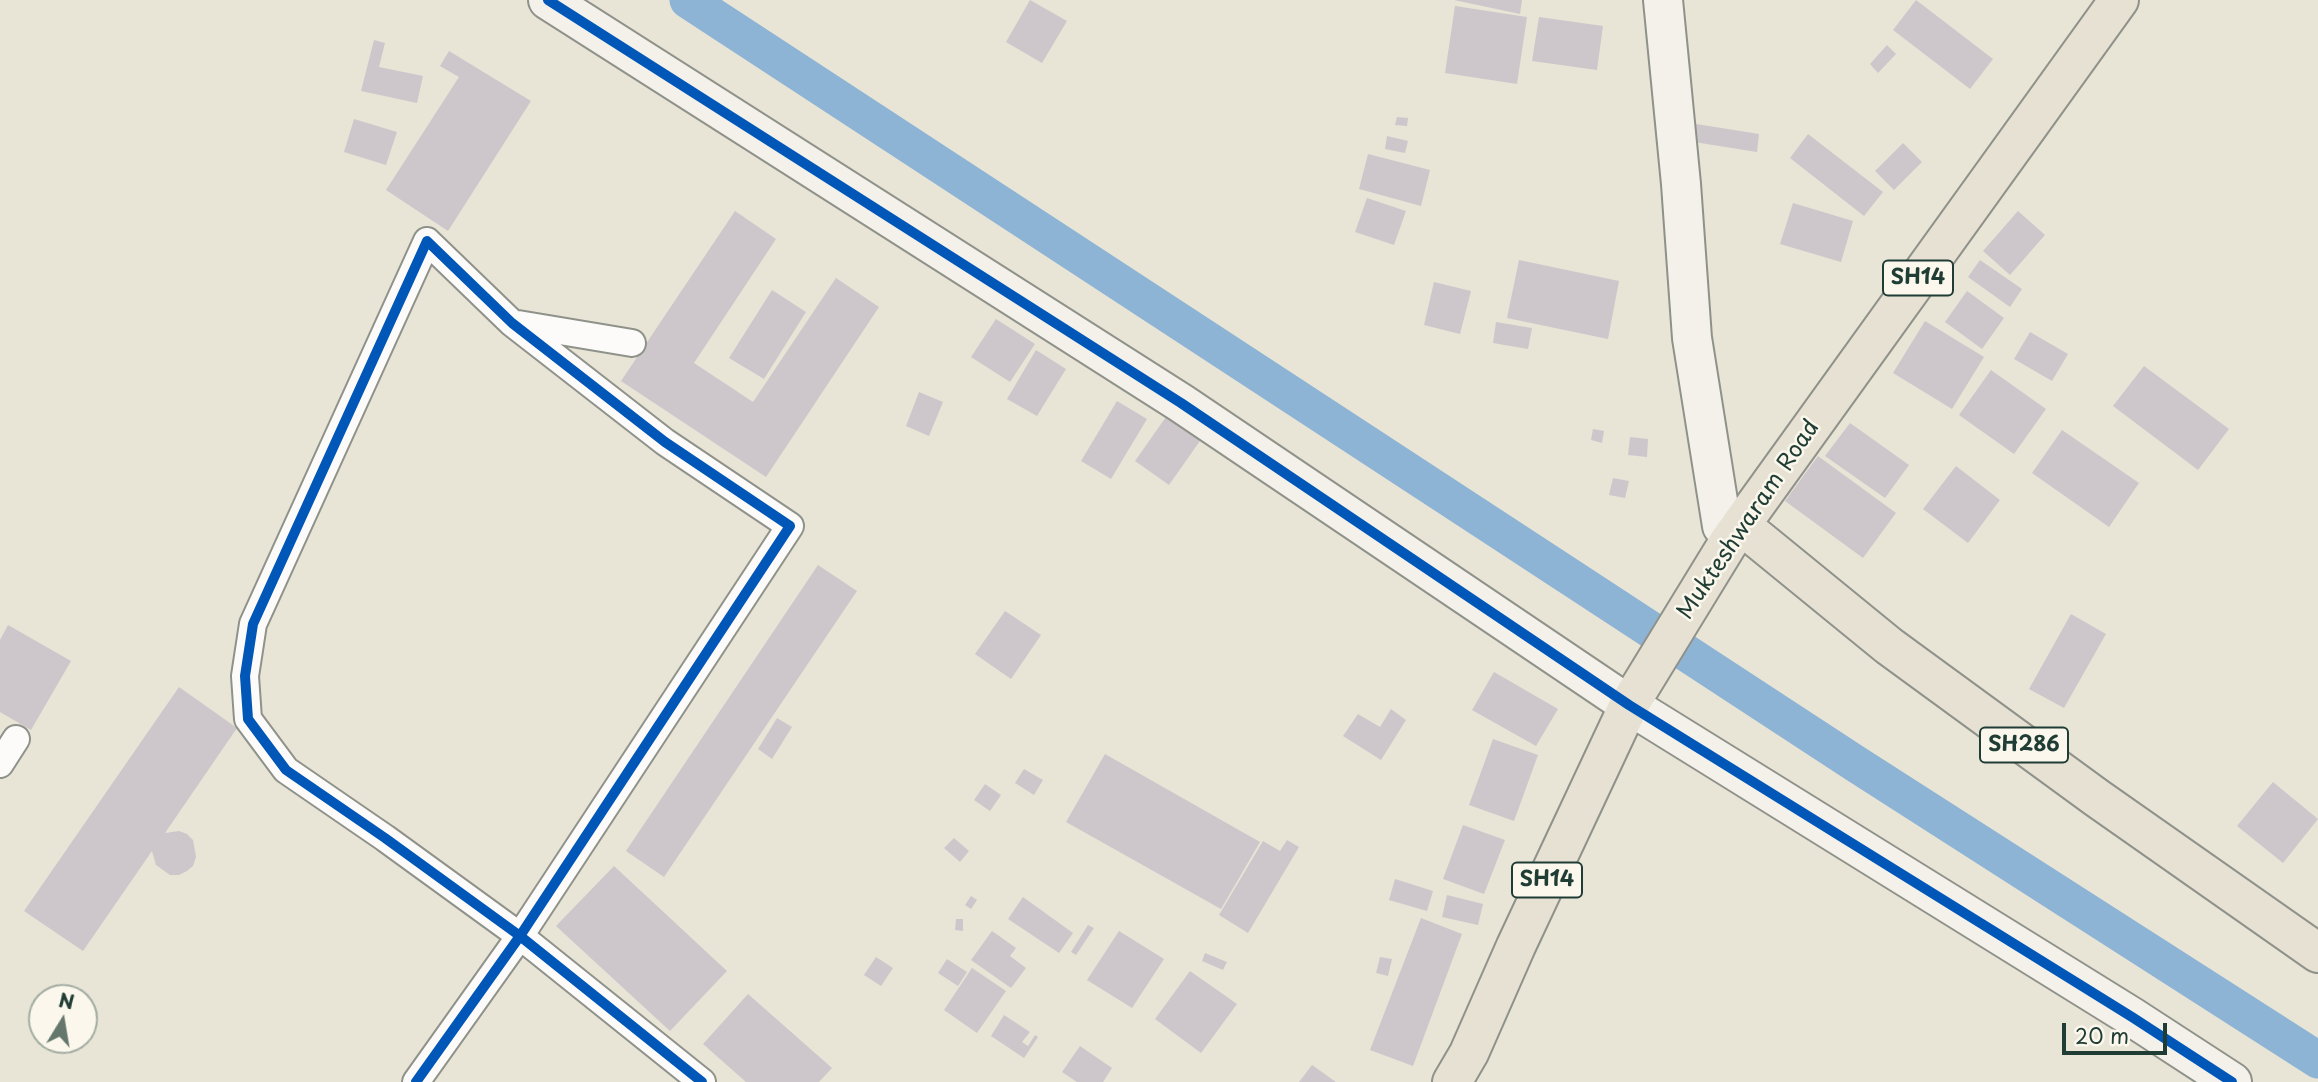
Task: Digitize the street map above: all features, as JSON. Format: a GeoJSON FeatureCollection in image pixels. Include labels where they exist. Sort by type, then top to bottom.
{"type":"FeatureCollection","features":[{"type":"Feature","properties":{"kind":"main road","name":"Mukteshwaram Road"},"geometry":{"type":"LineString","coordinates":[[1452,1082],[1469,1053],[1516,946],[1637,693],[1732,539],[2119,0]]}},
{"type":"Feature","properties":{"kind":"main road","name":"SH286"},"geometry":{"type":"LineString","coordinates":[[1732,539],[1753,535],[1889,646],[2097,799],[2318,953]]}},
{"type":"Feature","properties":{"kind":"street"},"geometry":{"type":"LineString","coordinates":[[548,0],[1637,693],[2232,1082]]}},
{"type":"Feature","properties":{"kind":"street"},"geometry":{"type":"LineString","coordinates":[[1663,0],[1681,184],[1692,338],[1722,526],[1732,539]]}},
{"type":"Feature","properties":{"kind":"street"},"geometry":{"type":"LineString","coordinates":[[416,1082],[520,936],[790,526],[665,442],[513,323],[427,241],[253,624],[245,676],[248,719],[286,770],[520,936],[702,1082]]}},
{"type":"Feature","properties":{"kind":"street"},"geometry":{"type":"LineString","coordinates":[[513,323],[632,343]]}},
{"type":"Feature","properties":{"kind":"street"},"geometry":{"type":"LineString","coordinates":[[0,764],[16,739]]}},
{"type":"Feature","properties":{"kind":"building"},"geometry":{"type":"Polygon","coordinates":[[[1030,0],[1067,21],[1042,63],[1006,42],[1030,0]]]}},
{"type":"Feature","properties":{"kind":"building"},"geometry":{"type":"Polygon","coordinates":[[[1454,0],[1522,0],[1520,14],[1454,0]]]}},
{"type":"Feature","properties":{"kind":"building"},"geometry":{"type":"Polygon","coordinates":[[[1916,0],[1993,59],[1970,89],[1893,30],[1916,0]]]}},
{"type":"Feature","properties":{"kind":"building"},"geometry":{"type":"Polygon","coordinates":[[[1455,6],[1527,17],[1517,84],[1445,73],[1455,6]]]}},
{"type":"Feature","properties":{"kind":"building"},"geometry":{"type":"Polygon","coordinates":[[[1539,17],[1603,26],[1597,70],[1532,61],[1539,17]]]}},
{"type":"Feature","properties":{"kind":"building"},"geometry":{"type":"Polygon","coordinates":[[[374,40],[385,43],[379,67],[423,76],[417,103],[361,91],[374,40]]]}},
{"type":"Feature","properties":{"kind":"building"},"geometry":{"type":"Polygon","coordinates":[[[1887,45],[1896,54],[1878,73],[1870,64],[1887,45]]]}},
{"type":"Feature","properties":{"kind":"building"},"geometry":{"type":"Polygon","coordinates":[[[449,51],[531,101],[448,231],[386,190],[459,77],[440,66],[449,51]]]}},
{"type":"Feature","properties":{"kind":"building"},"geometry":{"type":"Polygon","coordinates":[[[1397,117],[1408,118],[1407,126],[1395,125],[1397,117]]]}},
{"type":"Feature","properties":{"kind":"building"},"geometry":{"type":"Polygon","coordinates":[[[354,119],[397,132],[386,165],[344,152],[354,119]]]}},
{"type":"Feature","properties":{"kind":"building"},"geometry":{"type":"Polygon","coordinates":[[[1696,124],[1759,134],[1757,152],[1694,142],[1696,124]]]}},
{"type":"Feature","properties":{"kind":"building"},"geometry":{"type":"Polygon","coordinates":[[[1808,134],[1883,192],[1864,216],[1790,158],[1808,134]]]}},
{"type":"Feature","properties":{"kind":"building"},"geometry":{"type":"Polygon","coordinates":[[[1387,136],[1408,141],[1405,153],[1385,149],[1387,136]]]}},
{"type":"Feature","properties":{"kind":"building"},"geometry":{"type":"Polygon","coordinates":[[[1903,143],[1922,162],[1894,190],[1875,171],[1903,143]]]}},
{"type":"Feature","properties":{"kind":"building"},"geometry":{"type":"Polygon","coordinates":[[[1368,154],[1430,170],[1421,206],[1359,189],[1368,154]]]}},
{"type":"Feature","properties":{"kind":"building"},"geometry":{"type":"Polygon","coordinates":[[[1367,198],[1406,211],[1394,245],[1355,232],[1367,198]]]}},
{"type":"Feature","properties":{"kind":"building"},"geometry":{"type":"Polygon","coordinates":[[[1793,203],[1853,221],[1841,262],[1780,244],[1793,203]]]}},
{"type":"Feature","properties":{"kind":"building"},"geometry":{"type":"Polygon","coordinates":[[[735,211],[776,239],[694,363],[753,402],[836,278],[879,307],[766,477],[621,381],[735,211]]]}},
{"type":"Feature","properties":{"kind":"building"},"geometry":{"type":"Polygon","coordinates":[[[2018,211],[2045,235],[2010,275],[1983,251],[2018,211]]]}},
{"type":"Feature","properties":{"kind":"building"},"geometry":{"type":"Polygon","coordinates":[[[1519,260],[1619,281],[1608,339],[1507,318],[1519,260]]]}},
{"type":"Feature","properties":{"kind":"building"},"geometry":{"type":"Polygon","coordinates":[[[1980,260],[2022,289],[2010,307],[1968,277],[1980,260]]]}},
{"type":"Feature","properties":{"kind":"building"},"geometry":{"type":"Polygon","coordinates":[[[1434,282],[1471,291],[1460,334],[1424,325],[1434,282]]]}},
{"type":"Feature","properties":{"kind":"building"},"geometry":{"type":"Polygon","coordinates":[[[772,290],[806,312],[764,379],[729,358],[772,290]]]}},
{"type":"Feature","properties":{"kind":"building"},"geometry":{"type":"Polygon","coordinates":[[[1967,291],[2004,318],[1982,349],[1945,322],[1967,291]]]}},
{"type":"Feature","properties":{"kind":"building"},"geometry":{"type":"Polygon","coordinates":[[[996,319],[1035,344],[1010,382],[971,357],[996,319]]]}},
{"type":"Feature","properties":{"kind":"building"},"geometry":{"type":"Polygon","coordinates":[[[1925,321],[1984,357],[1952,409],[1893,373],[1925,321]]]}},
{"type":"Feature","properties":{"kind":"building"},"geometry":{"type":"Polygon","coordinates":[[[1496,322],[1532,328],[1528,349],[1493,343],[1496,322]]]}},
{"type":"Feature","properties":{"kind":"building"},"geometry":{"type":"Polygon","coordinates":[[[2030,332],[2068,354],[2052,381],[2014,359],[2030,332]]]}},
{"type":"Feature","properties":{"kind":"building"},"geometry":{"type":"Polygon","coordinates":[[[1036,350],[1066,369],[1037,416],[1007,399],[1036,350]]]}},
{"type":"Feature","properties":{"kind":"building"},"geometry":{"type":"Polygon","coordinates":[[[2144,366],[2229,429],[2198,470],[2113,406],[2144,366]]]}},
{"type":"Feature","properties":{"kind":"building"},"geometry":{"type":"Polygon","coordinates":[[[1991,370],[2046,409],[2014,454],[1959,415],[1991,370]]]}},
{"type":"Feature","properties":{"kind":"building"},"geometry":{"type":"Polygon","coordinates":[[[919,392],[943,402],[929,436],[906,426],[919,392]]]}},
{"type":"Feature","properties":{"kind":"building"},"geometry":{"type":"Polygon","coordinates":[[[1117,401],[1147,419],[1111,479],[1081,461],[1117,401]]]}},
{"type":"Feature","properties":{"kind":"building"},"geometry":{"type":"Polygon","coordinates":[[[1168,414],[1202,438],[1169,485],[1135,461],[1168,414]]]}},
{"type":"Feature","properties":{"kind":"building"},"geometry":{"type":"Polygon","coordinates":[[[1850,423],[1909,465],[1885,498],[1825,456],[1850,423]]]}},
{"type":"Feature","properties":{"kind":"building"},"geometry":{"type":"Polygon","coordinates":[[[1593,429],[1604,431],[1602,443],[1591,440],[1593,429]]]}},
{"type":"Feature","properties":{"kind":"building"},"geometry":{"type":"Polygon","coordinates":[[[2062,430],[2139,483],[2109,527],[2032,473],[2062,430]]]}},
{"type":"Feature","properties":{"kind":"building"},"geometry":{"type":"Polygon","coordinates":[[[1630,437],[1648,439],[1647,457],[1628,455],[1630,437]]]}},
{"type":"Feature","properties":{"kind":"building"},"geometry":{"type":"Polygon","coordinates":[[[1818,456],[1896,513],[1863,558],[1785,501],[1818,456]]]}},
{"type":"Feature","properties":{"kind":"building"},"geometry":{"type":"Polygon","coordinates":[[[1956,466],[2000,500],[1968,543],[1923,509],[1956,466]]]}},
{"type":"Feature","properties":{"kind":"building"},"geometry":{"type":"Polygon","coordinates":[[[1613,478],[1629,481],[1625,498],[1609,495],[1613,478]]]}},
{"type":"Feature","properties":{"kind":"building"},"geometry":{"type":"Polygon","coordinates":[[[818,565],[857,591],[664,877],[626,851],[818,565]]]}},
{"type":"Feature","properties":{"kind":"building"},"geometry":{"type":"Polygon","coordinates":[[[1005,611],[1041,635],[1011,679],[975,654],[1005,611]]]}},
{"type":"Feature","properties":{"kind":"building"},"geometry":{"type":"Polygon","coordinates":[[[2071,614],[2106,634],[2064,708],[2029,689],[2071,614]]]}},
{"type":"Feature","properties":{"kind":"building"},"geometry":{"type":"Polygon","coordinates":[[[8,625],[71,661],[31,730],[0,712],[0,640],[8,625]]]}},
{"type":"Feature","properties":{"kind":"building"},"geometry":{"type":"Polygon","coordinates":[[[1494,672],[1558,709],[1536,746],[1472,710],[1494,672]]]}},
{"type":"Feature","properties":{"kind":"building"},"geometry":{"type":"Polygon","coordinates":[[[179,687],[237,728],[165,833],[179,831],[193,840],[196,857],[193,866],[179,875],[170,875],[156,865],[152,851],[83,951],[24,911],[179,687]]]}},
{"type":"Feature","properties":{"kind":"building"},"geometry":{"type":"Polygon","coordinates":[[[1391,709],[1406,720],[1381,760],[1343,736],[1358,714],[1380,727],[1391,709]]]}},
{"type":"Feature","properties":{"kind":"building"},"geometry":{"type":"Polygon","coordinates":[[[777,718],[792,727],[772,759],[758,749],[777,718]]]}},
{"type":"Feature","properties":{"kind":"building"},"geometry":{"type":"Polygon","coordinates":[[[1493,739],[1538,755],[1514,821],[1469,805],[1493,739]]]}},
{"type":"Feature","properties":{"kind":"building"},"geometry":{"type":"Polygon","coordinates":[[[1105,754],[1260,842],[1221,909],[1066,822],[1105,754]]]}},
{"type":"Feature","properties":{"kind":"building"},"geometry":{"type":"Polygon","coordinates":[[[1024,769],[1043,780],[1034,795],[1015,783],[1024,769]]]}},
{"type":"Feature","properties":{"kind":"building"},"geometry":{"type":"Polygon","coordinates":[[[2273,782],[2318,819],[2283,863],[2237,826],[2273,782]]]}},
{"type":"Feature","properties":{"kind":"building"},"geometry":{"type":"Polygon","coordinates":[[[985,784],[1001,795],[990,811],[974,800],[985,784]]]}},
{"type":"Feature","properties":{"kind":"building"},"geometry":{"type":"Polygon","coordinates":[[[1463,825],[1505,840],[1484,894],[1443,879],[1463,825]]]}},
{"type":"Feature","properties":{"kind":"building"},"geometry":{"type":"Polygon","coordinates":[[[954,838],[969,851],[960,862],[944,848],[954,838]]]}},
{"type":"Feature","properties":{"kind":"building"},"geometry":{"type":"Polygon","coordinates":[[[1287,840],[1299,847],[1248,933],[1219,915],[1263,841],[1280,851],[1287,840]]]}},
{"type":"Feature","properties":{"kind":"building"},"geometry":{"type":"Polygon","coordinates":[[[614,866],[727,971],[670,1031],[556,926],[614,866]]]}},
{"type":"Feature","properties":{"kind":"building"},"geometry":{"type":"Polygon","coordinates":[[[1395,879],[1433,891],[1427,911],[1389,900],[1395,879]]]}},
{"type":"Feature","properties":{"kind":"building"},"geometry":{"type":"Polygon","coordinates":[[[1447,895],[1483,904],[1478,925],[1442,917],[1447,895]]]}},
{"type":"Feature","properties":{"kind":"building"},"geometry":{"type":"Polygon","coordinates":[[[971,896],[977,900],[971,909],[965,905],[971,896]]]}},
{"type":"Feature","properties":{"kind":"building"},"geometry":{"type":"Polygon","coordinates":[[[1023,897],[1073,933],[1059,953],[1008,919],[1023,897]]]}},
{"type":"Feature","properties":{"kind":"building"},"geometry":{"type":"Polygon","coordinates":[[[1421,918],[1462,934],[1413,1066],[1370,1050],[1421,918]]]}},
{"type":"Feature","properties":{"kind":"building"},"geometry":{"type":"Polygon","coordinates":[[[956,919],[963,919],[963,931],[955,930],[956,919]]]}},
{"type":"Feature","properties":{"kind":"building"},"geometry":{"type":"Polygon","coordinates":[[[1088,925],[1094,928],[1076,955],[1071,952],[1088,925]]]}},
{"type":"Feature","properties":{"kind":"building"},"geometry":{"type":"Polygon","coordinates":[[[992,931],[1016,948],[1010,956],[1026,968],[1011,988],[971,960],[992,931]]]}},
{"type":"Feature","properties":{"kind":"building"},"geometry":{"type":"Polygon","coordinates":[[[1119,931],[1164,959],[1132,1008],[1087,980],[1119,931]]]}},
{"type":"Feature","properties":{"kind":"building"},"geometry":{"type":"Polygon","coordinates":[[[1205,953],[1227,962],[1223,970],[1202,961],[1205,953]]]}},
{"type":"Feature","properties":{"kind":"building"},"geometry":{"type":"Polygon","coordinates":[[[876,957],[893,968],[881,986],[864,975],[876,957]]]}},
{"type":"Feature","properties":{"kind":"building"},"geometry":{"type":"Polygon","coordinates":[[[1380,957],[1392,959],[1388,976],[1376,973],[1380,957]]]}},
{"type":"Feature","properties":{"kind":"building"},"geometry":{"type":"Polygon","coordinates":[[[947,959],[967,972],[958,986],[938,973],[947,959]]]}},
{"type":"Feature","properties":{"kind":"building"},"geometry":{"type":"Polygon","coordinates":[[[972,968],[1006,991],[977,1033],[944,1010],[972,968]]]}},
{"type":"Feature","properties":{"kind":"building"},"geometry":{"type":"Polygon","coordinates":[[[1190,971],[1237,1004],[1201,1053],[1155,1019],[1190,971]]]}},
{"type":"Feature","properties":{"kind":"building"},"geometry":{"type":"Polygon","coordinates":[[[748,994],[832,1068],[819,1082],[746,1082],[703,1044],[748,994]]]}},
{"type":"Feature","properties":{"kind":"building"},"geometry":{"type":"Polygon","coordinates":[[[1004,1015],[1030,1032],[1022,1042],[1028,1046],[1035,1035],[1038,1037],[1024,1058],[991,1036],[1004,1015]]]}},
{"type":"Feature","properties":{"kind":"building"},"geometry":{"type":"Polygon","coordinates":[[[1080,1046],[1112,1068],[1103,1082],[1077,1082],[1062,1072],[1080,1046]]]}},
{"type":"Feature","properties":{"kind":"building"},"geometry":{"type":"Polygon","coordinates":[[[1312,1065],[1336,1082],[1299,1082],[1312,1065]]]}},
{"type":"Feature","properties":{"kind":"waterway"},"geometry":{"type":"LineString","coordinates":[[688,0],[1856,764],[2318,1060]]}},
{"type":"Feature","properties":{"kind":"cycle path"},"geometry":{"type":"LineString","coordinates":[[548,0],[1181,403],[1629,705],[2132,1017],[2232,1082]]}},
{"type":"Feature","properties":{"kind":"cycle path"},"geometry":{"type":"LineString","coordinates":[[416,1082],[520,936],[790,526],[665,442],[512,323],[427,241],[253,624],[245,676],[248,719],[286,770],[520,936],[702,1082]]}}]}
